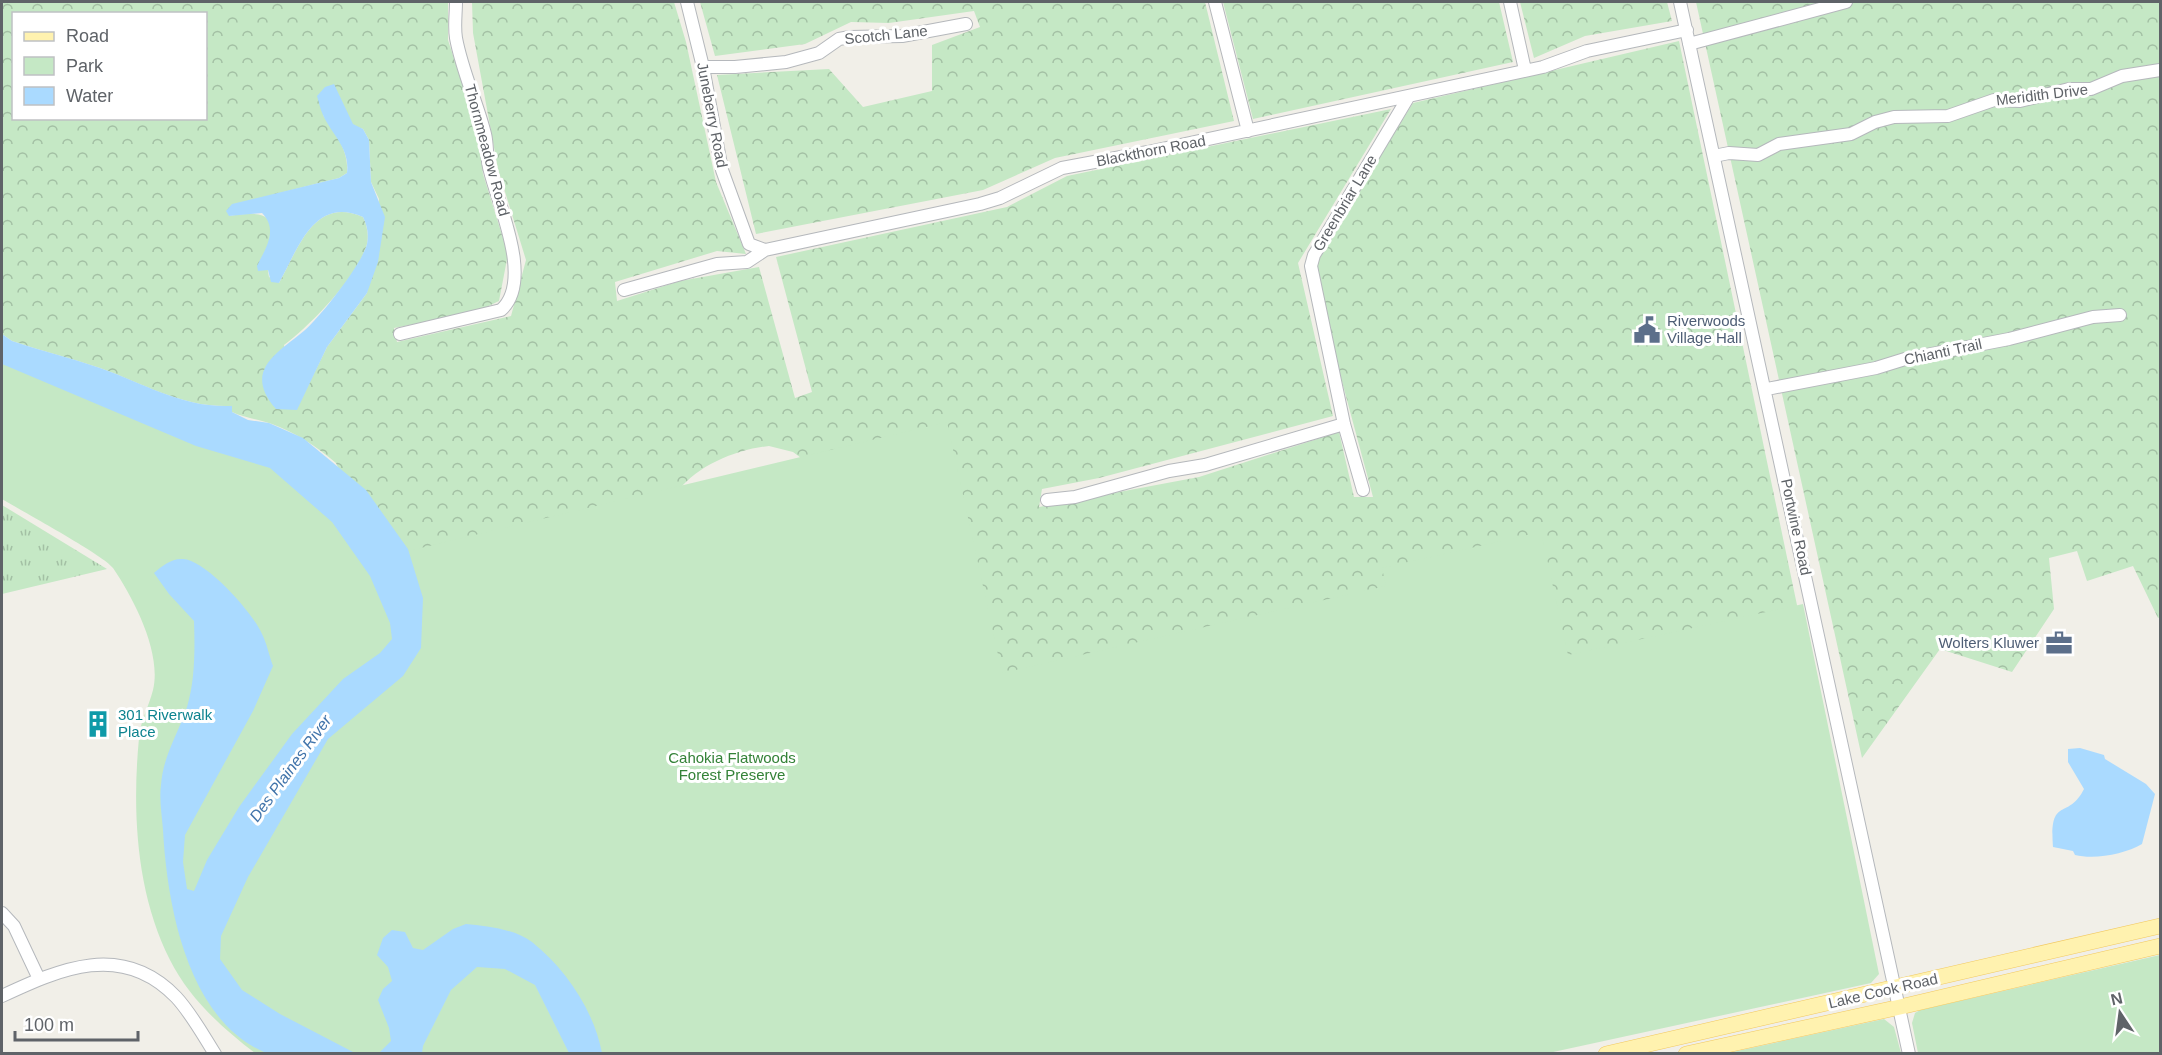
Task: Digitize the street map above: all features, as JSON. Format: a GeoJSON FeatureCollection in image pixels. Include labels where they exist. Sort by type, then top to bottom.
{"type":"FeatureCollection","features":[{"type":"Feature","properties":{"kind":"main road","name":"Lake Cook Road"},"geometry":{"type":"LineString","coordinates":[[1606,1053],[2160,926]]}},
{"type":"Feature","properties":{"kind":"main road","name":"Lake Cook Road"},"geometry":{"type":"LineString","coordinates":[[1686,1053],[1900,1008],[2160,946]]}},
{"type":"Feature","properties":{"kind":"street","name":"Thornmeadow Road"},"geometry":{"type":"LineString","coordinates":[[400,334],[501,310],[509,299],[514,257],[512,243],[489,169],[485,135],[456,39],[456,2]]}},
{"type":"Feature","properties":{"kind":"street","name":"Juneberry Road"},"geometry":{"type":"LineString","coordinates":[[687,2],[703,67],[722,170],[749,244],[765,250]]}},
{"type":"Feature","properties":{"kind":"street"},"geometry":{"type":"LineString","coordinates":[[1215,2],[1248,131]]}},
{"type":"Feature","properties":{"kind":"street"},"geometry":{"type":"LineString","coordinates":[[1510,2],[1525,70]]}},
{"type":"Feature","properties":{"kind":"street","name":"Portwine Road"},"geometry":{"type":"LineString","coordinates":[[1680,2],[1767,389],[1909,1053]]}},
{"type":"Feature","properties":{"kind":"street"},"geometry":{"type":"LineString","coordinates":[[1689,44],[1846,2]]}},
{"type":"Feature","properties":{"kind":"street","name":"Scotch Lane"},"geometry":{"type":"LineString","coordinates":[[703,67],[735,67],[786,62],[819,53],[839,39],[902,36],[966,24]]}},
{"type":"Feature","properties":{"kind":"street","name":"Blackthorn Road"},"geometry":{"type":"LineString","coordinates":[[624,290],[717,264],[747,262],[765,250],[980,204],[1000,198],[1062,168],[1409,96],[1558,62],[1587,51],[1687,30]]}},
{"type":"Feature","properties":{"kind":"street","name":"Meridith Drive"},"geometry":{"type":"LineString","coordinates":[[1714,156],[1729,153],[1758,154],[1779,144],[1851,134],[1875,122],[1894,117],[1948,116],[1994,100],[2020,101],[2069,89],[2091,89],[2122,75],[2160,70]]}},
{"type":"Feature","properties":{"kind":"street","name":"Greenbriar Lane"},"geometry":{"type":"LineString","coordinates":[[1363,490],[1344,424],[1311,267],[1314,255],[1409,96]]}},
{"type":"Feature","properties":{"kind":"street","name":"Chianti Trail"},"geometry":{"type":"LineString","coordinates":[[1767,389],[2009,339],[2093,317],[2120,315]]}},
{"type":"Feature","properties":{"kind":"street"},"geometry":{"type":"LineString","coordinates":[[1047,500],[1075,497],[1168,471],[1194,468],[1344,424]]}},
{"type":"Feature","properties":{"kind":"street"},"geometry":{"type":"LineString","coordinates":[[2,912],[14,926],[39,979]]}},
{"type":"Feature","properties":{"kind":"street"},"geometry":{"type":"LineString","coordinates":[[2,996],[63,969],[102,963],[137,972],[152,979],[176,997],[215,1053]]}},
{"type":"Feature","properties":{"kind":"green space"},"geometry":{"type":"Polygon","coordinates":[[[2,2],[448,2],[448,40],[478,133],[483,174],[508,254],[499,301],[476,312],[394,328],[397,342],[511,316],[526,260],[498,169],[473,33],[472,2],[674,2],[686,42],[716,182],[746,254],[717,251],[615,282],[617,301],[680,281],[759,267],[795,398],[812,392],[776,257],[1007,207],[1067,176],[1391,109],[1298,263],[1333,416],[1099,478],[1042,489],[1039,507],[1199,477],[1339,432],[1354,497],[1373,497],[1311,266],[1413,103],[1679,41],[1875,978],[602,1054],[336,463],[298,436],[272,424],[232,412],[232,406],[214,406],[180,399],[100,368],[12,341],[2,334],[2,2]],[[323,115],[343,149],[347,173],[339,178],[248,201],[229,216],[262,215],[268,220],[270,227],[267,262],[269,277],[279,283],[301,241],[320,219],[332,213],[346,212],[363,217],[366,223],[367,244],[344,285],[307,326],[284,345],[296,410],[327,347],[367,293],[379,199],[371,182],[369,140],[363,129],[323,115]],[[769,446],[720,460],[697,473],[679,490],[816,469],[793,452],[769,446]]]}},
{"type":"Feature","properties":{"kind":"green space"},"geometry":{"type":"Polygon","coordinates":[[[700,2],[1205,2],[1234,121],[1055,158],[983,190],[756,234],[717,75],[829,69],[863,107],[932,91],[932,45],[980,27],[974,11],[889,23],[851,22],[805,44],[715,56],[700,2]]]}},
{"type":"Feature","properties":{"kind":"green space"},"geometry":{"type":"Polygon","coordinates":[[[1223,2],[1499,2],[1513,62],[1253,119],[1223,2]]]}},
{"type":"Feature","properties":{"kind":"green space"},"geometry":{"type":"Polygon","coordinates":[[[1520,2],[1667,2],[1672,21],[1585,36],[1534,58],[1520,2]]]}},
{"type":"Feature","properties":{"kind":"green space"},"geometry":{"type":"Polygon","coordinates":[[[1696,2],[2160,2],[2160,617],[2158,618],[2133,566],[2087,581],[2077,551],[2049,558],[2054,609],[2012,672],[1940,649],[1862,758],[1696,2]]]}},
{"type":"Feature","properties":{"kind":"green space","name":"Cahokia Flatwoods Forest Preserve"},"geometry":{"type":"Polygon","coordinates":[[[2,339],[282,438],[404,552],[947,422],[1002,673],[1386,586],[1382,568],[1541,532],[1568,655],[1803,604],[1879,974],[1871,983],[1544,1054],[255,1053],[219,1023],[187,987],[170,960],[150,907],[139,851],[136,794],[140,732],[153,690],[155,675],[150,643],[137,610],[113,568],[107,562],[2,499],[2,339]]]}},
{"type":"Feature","properties":{"kind":"green space"},"geometry":{"type":"Polygon","coordinates":[[[2,505],[107,569],[2,594],[2,505]]]}},
{"type":"Feature","properties":{"kind":"green space"},"geometry":{"type":"Polygon","coordinates":[[[2160,955],[2160,1053],[1918,1053],[1912,1023],[1915,1013],[1920,1010],[2160,955]]]}},
{"type":"Feature","properties":{"kind":"green space"},"geometry":{"type":"Polygon","coordinates":[[[1884,1019],[1894,1027],[1901,1053],[1728,1053],[1884,1019]]]}},
{"type":"Feature","properties":{"kind":"water"},"geometry":{"type":"Polygon","coordinates":[[[334,84],[353,124],[363,129],[369,140],[371,182],[385,217],[378,262],[367,293],[327,347],[297,410],[276,409],[266,395],[262,383],[263,373],[275,355],[312,323],[340,289],[364,253],[368,240],[367,226],[363,217],[346,212],[332,213],[320,219],[301,241],[279,283],[271,282],[268,270],[258,271],[257,266],[269,240],[270,226],[267,219],[262,213],[229,216],[226,211],[232,204],[339,178],[347,173],[346,156],[323,115],[317,96],[325,87],[334,84]]]}},
{"type":"Feature","properties":{"kind":"water","name":"Des Plaines River"},"geometry":{"type":"Polygon","coordinates":[[[2,334],[12,341],[100,368],[164,394],[214,406],[232,406],[232,412],[248,420],[269,423],[303,438],[366,490],[408,549],[423,598],[421,648],[403,676],[328,739],[248,877],[221,936],[220,959],[242,990],[280,1014],[355,1053],[264,1052],[238,1036],[216,1014],[199,987],[186,956],[176,924],[170,891],[160,796],[162,774],[192,687],[194,621],[169,594],[154,573],[167,563],[179,559],[193,562],[204,568],[228,589],[257,625],[273,666],[253,711],[185,835],[183,862],[187,889],[194,891],[207,860],[239,807],[292,734],[343,679],[380,653],[392,639],[390,623],[370,576],[332,522],[270,468],[196,446],[2,364],[2,334]]]}},
{"type":"Feature","properties":{"kind":"water"},"geometry":{"type":"Polygon","coordinates":[[[2080,748],[2104,755],[2105,759],[2146,784],[2155,794],[2142,844],[2119,853],[2092,857],[2075,855],[2073,851],[2053,847],[2054,820],[2057,814],[2078,799],[2084,789],[2068,762],[2068,749],[2080,748]]]}},
{"type":"Feature","properties":{"kind":"water"},"geometry":{"type":"Polygon","coordinates":[[[466,924],[517,934],[532,942],[544,953],[577,992],[592,1022],[602,1053],[569,1053],[535,985],[505,969],[477,967],[451,990],[423,1046],[422,1053],[372,1053],[380,1052],[391,1041],[389,1028],[378,1000],[383,989],[392,981],[388,967],[377,955],[383,938],[392,930],[405,932],[413,948],[423,950],[453,929],[466,924]]]}},
{"type":"Feature","properties":{"kind":"place","name":"Riverwoods Village Hall"},"geometry":{"type":"Point","coordinates":[1647,330]}},
{"type":"Feature","properties":{"kind":"place","name":"Wolters Kluwer"},"geometry":{"type":"Point","coordinates":[2059,643]}},
{"type":"Feature","properties":{"kind":"place","name":"301 Riverwalk Place"},"geometry":{"type":"Point","coordinates":[98,724]}}]}
